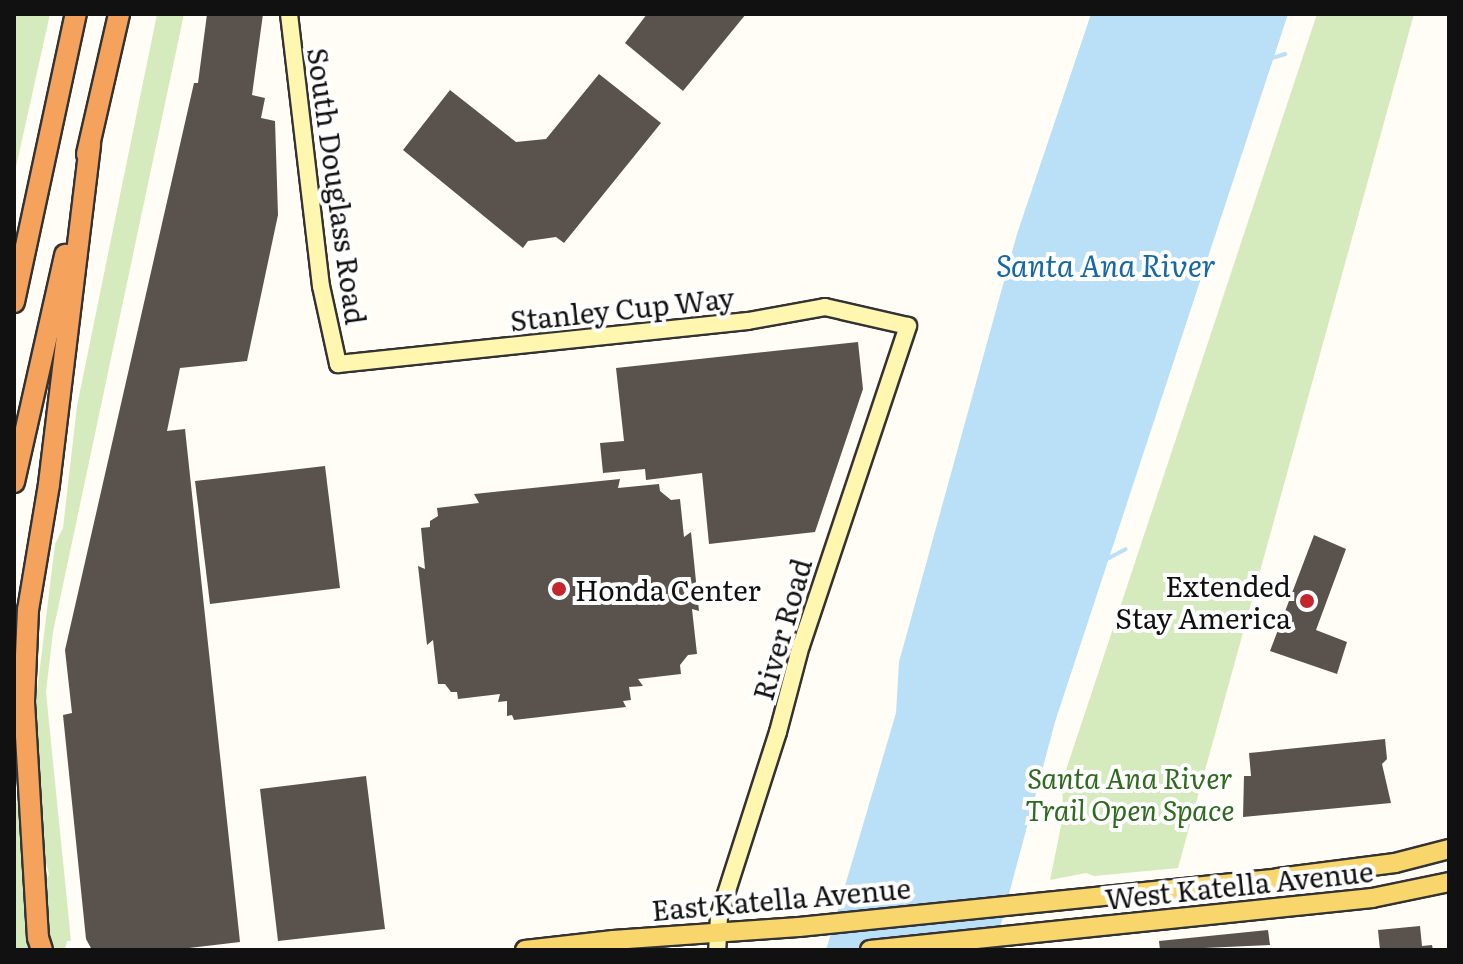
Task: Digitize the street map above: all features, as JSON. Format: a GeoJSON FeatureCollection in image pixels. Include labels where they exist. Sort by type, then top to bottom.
{"type":"FeatureCollection","features":[{"type":"Feature","properties":{"kind":"highway"},"geometry":{"type":"LineString","coordinates":[[14,302],[76,14]]}},
{"type":"Feature","properties":{"kind":"highway"},"geometry":{"type":"LineString","coordinates":[[14,482],[119,14]]}},
{"type":"Feature","properties":{"kind":"highway"},"geometry":{"type":"LineString","coordinates":[[42,950],[24,701],[28,610],[49,484],[90,144]]}},
{"type":"Feature","properties":{"kind":"main road","name":"South Douglass Road"},"geometry":{"type":"LineString","coordinates":[[289,14],[321,286],[338,364]]}},
{"type":"Feature","properties":{"kind":"main road","name":"Stanley Cup Way"},"geometry":{"type":"LineString","coordinates":[[338,364],[748,321],[825,307],[908,326]]}},
{"type":"Feature","properties":{"kind":"main road","name":"River Road"},"geometry":{"type":"LineString","coordinates":[[716,941],[820,585],[908,326]]}},
{"type":"Feature","properties":{"kind":"main road","name":"West Katella Avenue"},"geometry":{"type":"LineString","coordinates":[[1042,902],[1363,868],[1449,849]]}},
{"type":"Feature","properties":{"kind":"main road","name":"West Katella Avenue"},"geometry":{"type":"LineString","coordinates":[[870,950],[1372,898],[1449,882]]}},
{"type":"Feature","properties":{"kind":"main road","name":"East Katella Avenue"},"geometry":{"type":"LineString","coordinates":[[525,950],[716,941],[799,927],[1042,902]]}},
{"type":"Feature","properties":{"kind":"green space"},"geometry":{"type":"Polygon","coordinates":[[[14,14],[50,14],[14,176],[14,14]]]}},
{"type":"Feature","properties":{"kind":"green space"},"geometry":{"type":"Polygon","coordinates":[[[157,14],[184,14],[53,632],[46,692],[71,941],[67,941],[65,950],[49,950],[42,892],[49,874],[41,844],[35,755],[36,700],[55,544],[63,528],[77,406],[157,14]]]}},
{"type":"Feature","properties":{"kind":"green space","name":"Santa Ana River Trail Open Space"},"geometry":{"type":"Polygon","coordinates":[[[1317,14],[1414,14],[1178,868],[1094,876],[1086,873],[1050,880],[1062,821],[1063,779],[1317,14]]]}},
{"type":"Feature","properties":{"kind":"green space"},"geometry":{"type":"Polygon","coordinates":[[[14,803],[20,803],[29,950],[14,950],[14,803]]]}},
{"type":"Feature","properties":{"kind":"water","name":"Santa Ana River"},"geometry":{"type":"Polygon","coordinates":[[[1091,14],[1288,14],[1055,722],[994,950],[826,950],[896,713],[899,662],[1017,234],[1091,14]]]}},
{"type":"Feature","properties":{"kind":"building"},"geometry":{"type":"Polygon","coordinates":[[[207,14],[263,14],[252,95],[265,98],[261,118],[275,121],[278,215],[247,361],[180,368],[167,431],[185,429],[240,942],[172,950],[92,950],[86,939],[63,715],[72,713],[65,650],[194,83],[198,83],[207,14]]]}},
{"type":"Feature","properties":{"kind":"building"},"geometry":{"type":"Polygon","coordinates":[[[647,14],[746,14],[683,91],[625,43],[647,14]]]}},
{"type":"Feature","properties":{"kind":"building"},"geometry":{"type":"Polygon","coordinates":[[[599,74],[661,123],[564,243],[556,237],[528,241],[523,248],[403,150],[450,90],[516,142],[546,139],[599,74]]]}},
{"type":"Feature","properties":{"kind":"building"},"geometry":{"type":"Polygon","coordinates":[[[858,342],[863,389],[815,532],[709,544],[702,473],[646,480],[645,469],[603,473],[600,443],[624,441],[616,368],[858,342]]]}},
{"type":"Feature","properties":{"kind":"building"},"geometry":{"type":"Polygon","coordinates":[[[325,466],[340,588],[210,604],[195,481],[325,466]]]}},
{"type":"Feature","properties":{"kind":"building","name":"Honda Center"},"geometry":{"type":"Polygon","coordinates":[[[620,479],[618,488],[659,484],[660,491],[671,500],[680,499],[684,537],[691,532],[699,611],[692,609],[697,654],[688,655],[680,665],[681,674],[638,679],[643,686],[629,687],[631,700],[623,701],[626,707],[514,720],[512,715],[507,716],[507,701],[498,702],[500,694],[458,699],[457,692],[451,692],[445,684],[438,684],[433,640],[427,645],[418,566],[425,569],[421,528],[430,527],[430,521],[438,516],[437,508],[479,503],[474,494],[620,479]]]}},
{"type":"Feature","properties":{"kind":"building","name":"Extended Stay America"},"geometry":{"type":"Polygon","coordinates":[[[1314,535],[1346,549],[1316,630],[1347,642],[1337,674],[1270,651],[1314,535]]]}},
{"type":"Feature","properties":{"kind":"building"},"geometry":{"type":"Polygon","coordinates":[[[1385,739],[1387,759],[1382,764],[1391,803],[1243,817],[1244,776],[1251,776],[1249,753],[1385,739]]]}},
{"type":"Feature","properties":{"kind":"building"},"geometry":{"type":"Polygon","coordinates":[[[366,776],[385,929],[278,941],[260,789],[366,776]]]}},
{"type":"Feature","properties":{"kind":"building"},"geometry":{"type":"Polygon","coordinates":[[[1420,926],[1422,946],[1432,945],[1433,950],[1380,950],[1378,930],[1420,926]]]}},
{"type":"Feature","properties":{"kind":"building"},"geometry":{"type":"Polygon","coordinates":[[[1268,930],[1270,945],[1160,950],[1159,941],[1268,930]]]}},
{"type":"Feature","properties":{"kind":"waterway"},"geometry":{"type":"LineString","coordinates":[[1269,59],[1285,54]]}},
{"type":"Feature","properties":{"kind":"waterway"},"geometry":{"type":"LineString","coordinates":[[1107,559],[1126,549]]}},
{"type":"Feature","properties":{"kind":"place","name":"Honda Center"},"geometry":{"type":"Point","coordinates":[559,589]}},
{"type":"Feature","properties":{"kind":"place","name":"Extended Stay America"},"geometry":{"type":"Point","coordinates":[1307,601]}}]}
